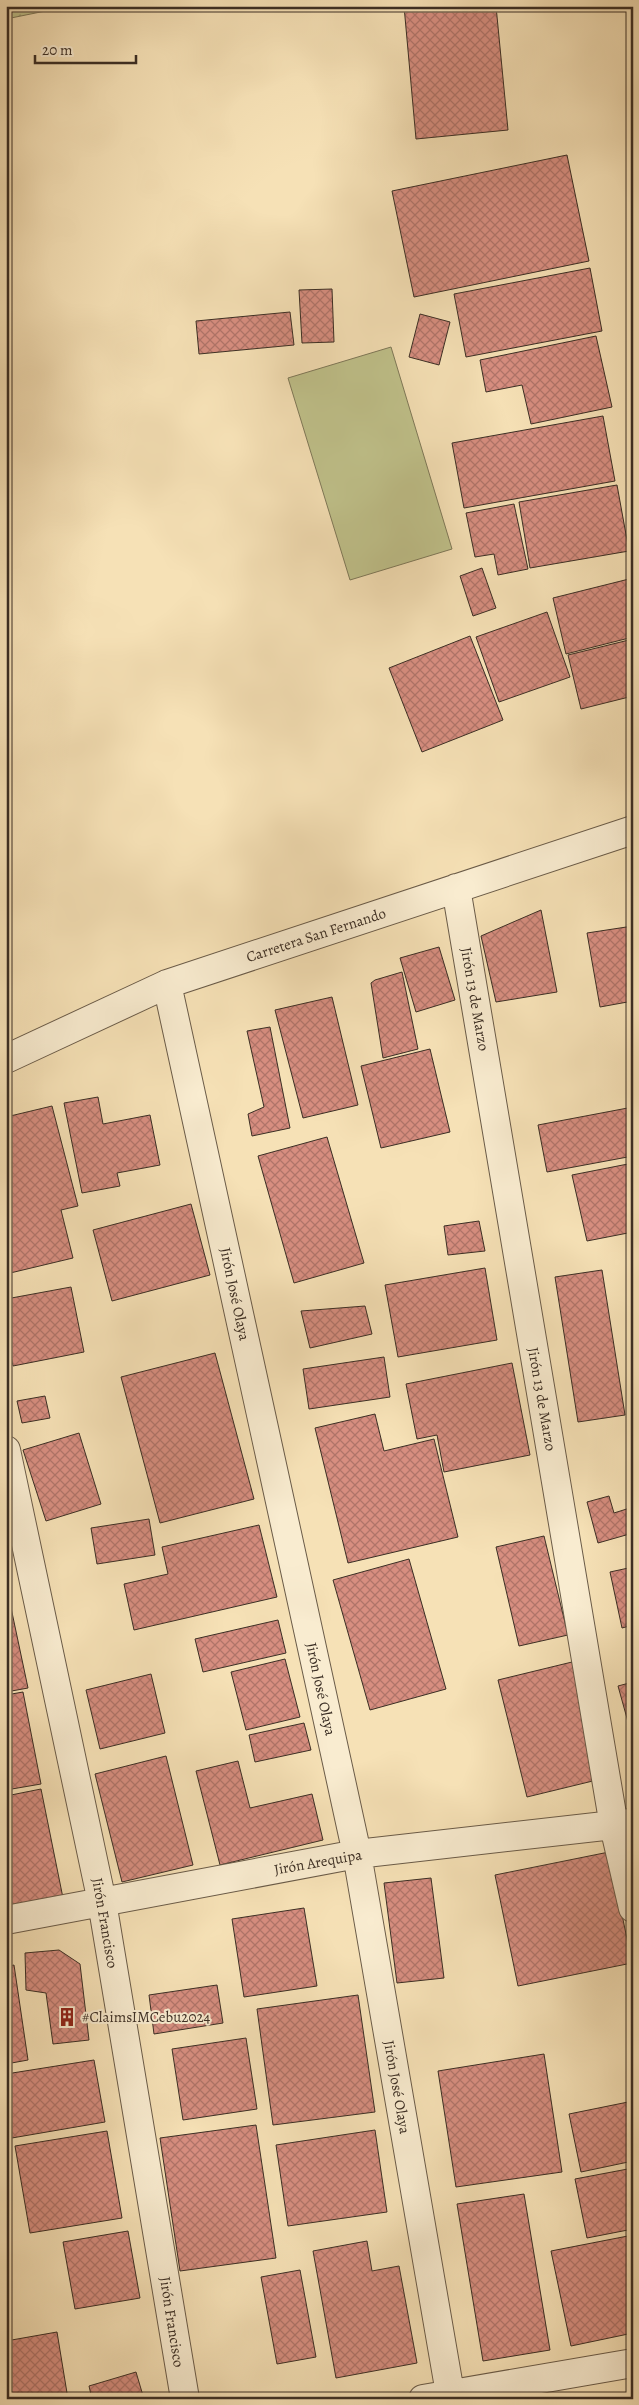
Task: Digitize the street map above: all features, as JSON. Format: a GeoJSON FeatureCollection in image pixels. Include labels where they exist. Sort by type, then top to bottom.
{"type":"FeatureCollection","features":[{"type":"Feature","properties":{"kind":"street","name":"Carretera San Fernando"},"geometry":{"type":"LineString","coordinates":[[6,1059],[167,984],[633,830]]}},
{"type":"Feature","properties":{"kind":"street","name":"Jirón 13 de Marzo"},"geometry":{"type":"LineString","coordinates":[[456,888],[626,1823],[633,1908]]}},
{"type":"Feature","properties":{"kind":"street","name":"Jirón José Olaya"},"geometry":{"type":"LineString","coordinates":[[167,984],[357,1854],[450,2396]]}},
{"type":"Feature","properties":{"kind":"street","name":"Jirón Francisco"},"geometry":{"type":"LineString","coordinates":[[6,1450],[102,1902],[185,2399]]}},
{"type":"Feature","properties":{"kind":"street","name":"Jirón Arequipa"},"geometry":{"type":"LineString","coordinates":[[6,1920],[357,1854],[626,1823]]}},
{"type":"Feature","properties":{"kind":"street"},"geometry":{"type":"LineString","coordinates":[[423,2399],[450,2396],[633,2363]]}},
{"type":"Feature","properties":{"kind":"green space"},"geometry":{"type":"Polygon","coordinates":[[[6,6],[70,6],[6,19],[6,6]]]}},
{"type":"Feature","properties":{"kind":"green space"},"geometry":{"type":"Polygon","coordinates":[[[391,347],[452,549],[350,580],[288,378],[391,347]]]}},
{"type":"Feature","properties":{"kind":"building"},"geometry":{"type":"Polygon","coordinates":[[[404,6],[496,6],[508,130],[416,139],[404,6]]]}},
{"type":"Feature","properties":{"kind":"building"},"geometry":{"type":"Polygon","coordinates":[[[567,155],[589,261],[414,297],[392,191],[567,155]]]}},
{"type":"Feature","properties":{"kind":"building"},"geometry":{"type":"Polygon","coordinates":[[[590,268],[602,331],[466,357],[454,294],[590,268]]]}},
{"type":"Feature","properties":{"kind":"building"},"geometry":{"type":"Polygon","coordinates":[[[332,289],[334,342],[302,343],[299,290],[332,289]]]}},
{"type":"Feature","properties":{"kind":"building"},"geometry":{"type":"Polygon","coordinates":[[[290,312],[294,345],[199,354],[196,321],[290,312]]]}},
{"type":"Feature","properties":{"kind":"building"},"geometry":{"type":"Polygon","coordinates":[[[420,314],[450,322],[439,365],[409,357],[420,314]]]}},
{"type":"Feature","properties":{"kind":"building"},"geometry":{"type":"Polygon","coordinates":[[[596,336],[612,407],[531,424],[522,385],[486,392],[480,360],[596,336]]]}},
{"type":"Feature","properties":{"kind":"building"},"geometry":{"type":"Polygon","coordinates":[[[603,416],[615,481],[464,508],[452,443],[603,416]]]}},
{"type":"Feature","properties":{"kind":"building"},"geometry":{"type":"Polygon","coordinates":[[[617,485],[629,551],[530,568],[519,502],[617,485]]]}},
{"type":"Feature","properties":{"kind":"building"},"geometry":{"type":"Polygon","coordinates":[[[514,504],[528,569],[498,575],[494,554],[475,557],[466,513],[514,504]]]}},
{"type":"Feature","properties":{"kind":"building"},"geometry":{"type":"Polygon","coordinates":[[[482,568],[496,608],[473,616],[460,576],[482,568]]]}},
{"type":"Feature","properties":{"kind":"building"},"geometry":{"type":"Polygon","coordinates":[[[629,579],[633,595],[633,637],[566,654],[553,598],[629,579]]]}},
{"type":"Feature","properties":{"kind":"building"},"geometry":{"type":"Polygon","coordinates":[[[547,612],[570,677],[499,702],[476,637],[547,612]]]}},
{"type":"Feature","properties":{"kind":"building"},"geometry":{"type":"Polygon","coordinates":[[[470,636],[503,720],[422,752],[389,668],[470,636]]]}},
{"type":"Feature","properties":{"kind":"building"},"geometry":{"type":"Polygon","coordinates":[[[633,639],[633,696],[581,709],[568,655],[633,639]]]}},
{"type":"Feature","properties":{"kind":"building"},"geometry":{"type":"Polygon","coordinates":[[[541,910],[557,992],[496,1002],[481,936],[541,910]]]}},
{"type":"Feature","properties":{"kind":"building"},"geometry":{"type":"Polygon","coordinates":[[[633,926],[633,1001],[600,1007],[587,933],[633,926]]]}},
{"type":"Feature","properties":{"kind":"building"},"geometry":{"type":"Polygon","coordinates":[[[439,947],[455,1000],[416,1012],[400,958],[439,947]]]}},
{"type":"Feature","properties":{"kind":"building"},"geometry":{"type":"Polygon","coordinates":[[[402,972],[418,1049],[383,1058],[371,983],[402,972]]]}},
{"type":"Feature","properties":{"kind":"building"},"geometry":{"type":"Polygon","coordinates":[[[332,997],[358,1105],[303,1118],[275,1010],[332,997]]]}},
{"type":"Feature","properties":{"kind":"building"},"geometry":{"type":"Polygon","coordinates":[[[270,1027],[290,1128],[252,1136],[248,1114],[264,1107],[247,1031],[270,1027]]]}},
{"type":"Feature","properties":{"kind":"building"},"geometry":{"type":"Polygon","coordinates":[[[430,1049],[450,1132],[381,1148],[361,1066],[430,1049]]]}},
{"type":"Feature","properties":{"kind":"building"},"geometry":{"type":"Polygon","coordinates":[[[98,1097],[103,1124],[150,1115],[160,1165],[117,1173],[120,1186],[82,1193],[64,1103],[98,1097]]]}},
{"type":"Feature","properties":{"kind":"building"},"geometry":{"type":"Polygon","coordinates":[[[52,1106],[78,1206],[61,1210],[73,1258],[6,1274],[6,1117],[52,1106]]]}},
{"type":"Feature","properties":{"kind":"building"},"geometry":{"type":"Polygon","coordinates":[[[633,1107],[633,1156],[547,1172],[538,1125],[633,1107]]]}},
{"type":"Feature","properties":{"kind":"building"},"geometry":{"type":"Polygon","coordinates":[[[327,1137],[364,1263],[294,1283],[258,1156],[327,1137]]]}},
{"type":"Feature","properties":{"kind":"building"},"geometry":{"type":"Polygon","coordinates":[[[633,1163],[633,1232],[587,1241],[572,1175],[633,1163]]]}},
{"type":"Feature","properties":{"kind":"building"},"geometry":{"type":"Polygon","coordinates":[[[191,1204],[210,1275],[112,1301],[93,1230],[191,1204]]]}},
{"type":"Feature","properties":{"kind":"building"},"geometry":{"type":"Polygon","coordinates":[[[479,1221],[485,1251],[448,1255],[444,1226],[479,1221]]]}},
{"type":"Feature","properties":{"kind":"building"},"geometry":{"type":"Polygon","coordinates":[[[485,1268],[497,1340],[398,1357],[385,1285],[485,1268]]]}},
{"type":"Feature","properties":{"kind":"building"},"geometry":{"type":"Polygon","coordinates":[[[602,1270],[625,1415],[578,1422],[555,1277],[602,1270]]]}},
{"type":"Feature","properties":{"kind":"building"},"geometry":{"type":"Polygon","coordinates":[[[71,1287],[84,1352],[13,1366],[6,1331],[6,1299],[71,1287]]]}},
{"type":"Feature","properties":{"kind":"building"},"geometry":{"type":"Polygon","coordinates":[[[365,1306],[372,1334],[310,1348],[301,1311],[365,1306]]]}},
{"type":"Feature","properties":{"kind":"building"},"geometry":{"type":"Polygon","coordinates":[[[215,1353],[254,1499],[160,1523],[121,1377],[215,1353]]]}},
{"type":"Feature","properties":{"kind":"building"},"geometry":{"type":"Polygon","coordinates":[[[384,1357],[390,1397],[309,1409],[303,1369],[384,1357]]]}},
{"type":"Feature","properties":{"kind":"building"},"geometry":{"type":"Polygon","coordinates":[[[512,1363],[530,1455],[444,1472],[437,1435],[417,1439],[406,1384],[512,1363]]]}},
{"type":"Feature","properties":{"kind":"building"},"geometry":{"type":"Polygon","coordinates":[[[45,1396],[50,1418],[22,1423],[17,1401],[45,1396]]]}},
{"type":"Feature","properties":{"kind":"building"},"geometry":{"type":"Polygon","coordinates":[[[375,1414],[384,1451],[434,1439],[458,1537],[348,1563],[315,1428],[375,1414]]]}},
{"type":"Feature","properties":{"kind":"building"},"geometry":{"type":"Polygon","coordinates":[[[79,1433],[101,1504],[46,1521],[23,1450],[79,1433]]]}},
{"type":"Feature","properties":{"kind":"building"},"geometry":{"type":"Polygon","coordinates":[[[609,1496],[614,1513],[633,1507],[633,1533],[598,1543],[587,1502],[609,1496]]]}},
{"type":"Feature","properties":{"kind":"building"},"geometry":{"type":"Polygon","coordinates":[[[149,1519],[155,1555],[97,1564],[91,1528],[149,1519]]]}},
{"type":"Feature","properties":{"kind":"building"},"geometry":{"type":"Polygon","coordinates":[[[259,1525],[277,1597],[134,1630],[124,1584],[168,1574],[162,1547],[259,1525]]]}},
{"type":"Feature","properties":{"kind":"building"},"geometry":{"type":"Polygon","coordinates":[[[544,1536],[568,1635],[519,1646],[496,1547],[544,1536]]]}},
{"type":"Feature","properties":{"kind":"building"},"geometry":{"type":"Polygon","coordinates":[[[409,1559],[446,1689],[370,1710],[333,1580],[409,1559]]]}},
{"type":"Feature","properties":{"kind":"building"},"geometry":{"type":"Polygon","coordinates":[[[633,1567],[633,1625],[622,1628],[610,1572],[633,1567]]]}},
{"type":"Feature","properties":{"kind":"building"},"geometry":{"type":"Polygon","coordinates":[[[6,1603],[10,1603],[28,1688],[6,1692],[6,1603]]]}},
{"type":"Feature","properties":{"kind":"building"},"geometry":{"type":"Polygon","coordinates":[[[278,1620],[286,1653],[203,1672],[195,1639],[278,1620]]]}},
{"type":"Feature","properties":{"kind":"building"},"geometry":{"type":"Polygon","coordinates":[[[285,1659],[300,1717],[246,1730],[231,1672],[285,1659]]]}},
{"type":"Feature","properties":{"kind":"building"},"geometry":{"type":"Polygon","coordinates":[[[572,1662],[601,1779],[527,1797],[498,1680],[572,1662]]]}},
{"type":"Feature","properties":{"kind":"building"},"geometry":{"type":"Polygon","coordinates":[[[151,1674],[165,1733],[100,1749],[86,1690],[151,1674]]]}},
{"type":"Feature","properties":{"kind":"building"},"geometry":{"type":"Polygon","coordinates":[[[633,1682],[633,1740],[618,1686],[633,1682]]]}},
{"type":"Feature","properties":{"kind":"building"},"geometry":{"type":"Polygon","coordinates":[[[23,1692],[41,1784],[6,1790],[6,1695],[23,1692]]]}},
{"type":"Feature","properties":{"kind":"building"},"geometry":{"type":"Polygon","coordinates":[[[304,1723],[311,1750],[255,1762],[249,1735],[304,1723]]]}},
{"type":"Feature","properties":{"kind":"building"},"geometry":{"type":"Polygon","coordinates":[[[166,1756],[193,1865],[122,1882],[95,1774],[166,1756]]]}},
{"type":"Feature","properties":{"kind":"building"},"geometry":{"type":"Polygon","coordinates":[[[238,1761],[250,1808],[312,1794],[323,1840],[220,1865],[196,1771],[238,1761]]]}},
{"type":"Feature","properties":{"kind":"building"},"geometry":{"type":"Polygon","coordinates":[[[41,1789],[63,1898],[6,1909],[6,1796],[41,1789]]]}},
{"type":"Feature","properties":{"kind":"building"},"geometry":{"type":"Polygon","coordinates":[[[609,1852],[632,1963],[518,1986],[495,1875],[609,1852]]]}},
{"type":"Feature","properties":{"kind":"building"},"geometry":{"type":"Polygon","coordinates":[[[431,1878],[444,1978],[397,1983],[384,1883],[431,1878]]]}},
{"type":"Feature","properties":{"kind":"building"},"geometry":{"type":"Polygon","coordinates":[[[304,1908],[317,1986],[244,1997],[232,1919],[304,1908]]]}},
{"type":"Feature","properties":{"kind":"building","name":"#ClaimsIMCebu2024"},"geometry":{"type":"Polygon","coordinates":[[[59,1950],[80,1964],[89,2040],[53,2044],[46,1993],[26,1990],[25,1953],[59,1950]]]}},
{"type":"Feature","properties":{"kind":"building"},"geometry":{"type":"Polygon","coordinates":[[[14,1965],[28,2060],[6,2064],[6,1967],[14,1965]]]}},
{"type":"Feature","properties":{"kind":"building"},"geometry":{"type":"Polygon","coordinates":[[[217,1985],[223,2023],[154,2034],[149,1995],[217,1985]]]}},
{"type":"Feature","properties":{"kind":"building"},"geometry":{"type":"Polygon","coordinates":[[[358,1995],[375,2112],[273,2125],[257,2009],[358,1995]]]}},
{"type":"Feature","properties":{"kind":"building"},"geometry":{"type":"Polygon","coordinates":[[[246,2038],[257,2109],[183,2120],[172,2049],[246,2038]]]}},
{"type":"Feature","properties":{"kind":"building"},"geometry":{"type":"Polygon","coordinates":[[[544,2054],[562,2172],[456,2187],[438,2071],[544,2054]]]}},
{"type":"Feature","properties":{"kind":"building"},"geometry":{"type":"Polygon","coordinates":[[[94,2060],[105,2122],[6,2139],[6,2074],[94,2060]]]}},
{"type":"Feature","properties":{"kind":"building"},"geometry":{"type":"Polygon","coordinates":[[[633,2101],[633,2161],[581,2172],[569,2114],[633,2101]]]}},
{"type":"Feature","properties":{"kind":"building"},"geometry":{"type":"Polygon","coordinates":[[[256,2125],[276,2258],[180,2271],[160,2138],[256,2125]]]}},
{"type":"Feature","properties":{"kind":"building"},"geometry":{"type":"Polygon","coordinates":[[[375,2130],[387,2212],[288,2226],[276,2145],[375,2130]]]}},
{"type":"Feature","properties":{"kind":"building"},"geometry":{"type":"Polygon","coordinates":[[[107,2131],[122,2218],[30,2233],[15,2146],[107,2131]]]}},
{"type":"Feature","properties":{"kind":"building"},"geometry":{"type":"Polygon","coordinates":[[[633,2168],[633,2229],[587,2238],[575,2179],[633,2168]]]}},
{"type":"Feature","properties":{"kind":"building"},"geometry":{"type":"Polygon","coordinates":[[[524,2194],[550,2350],[483,2361],[457,2204],[524,2194]]]}},
{"type":"Feature","properties":{"kind":"building"},"geometry":{"type":"Polygon","coordinates":[[[128,2231],[140,2298],[75,2309],[63,2242],[128,2231]]]}},
{"type":"Feature","properties":{"kind":"building"},"geometry":{"type":"Polygon","coordinates":[[[633,2235],[633,2333],[571,2346],[551,2251],[633,2235]]]}},
{"type":"Feature","properties":{"kind":"building"},"geometry":{"type":"Polygon","coordinates":[[[367,2241],[372,2271],[399,2266],[417,2363],[336,2378],[313,2251],[367,2241]]]}},
{"type":"Feature","properties":{"kind":"building"},"geometry":{"type":"Polygon","coordinates":[[[300,2270],[316,2357],[277,2364],[261,2277],[300,2270]]]}},
{"type":"Feature","properties":{"kind":"building"},"geometry":{"type":"Polygon","coordinates":[[[57,2332],[68,2399],[10,2399],[6,2375],[6,2341],[57,2332]]]}},
{"type":"Feature","properties":{"kind":"building"},"geometry":{"type":"Polygon","coordinates":[[[136,2372],[144,2399],[92,2399],[89,2386],[136,2372]]]}},
{"type":"Feature","properties":{"kind":"place","name":"#ClaimsIMCebu2024"},"geometry":{"type":"Point","coordinates":[67,2017]}}]}
